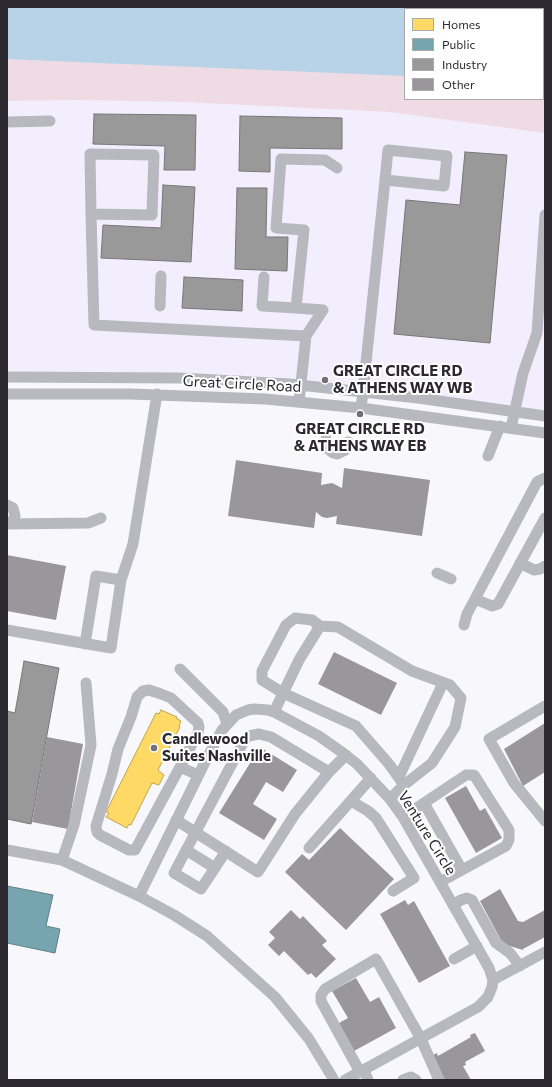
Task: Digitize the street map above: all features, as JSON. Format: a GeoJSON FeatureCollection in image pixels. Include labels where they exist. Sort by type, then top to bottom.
{"type":"FeatureCollection","features":[{"type":"Feature","properties":{"kind":"street"},"geometry":{"type":"LineString","coordinates":[[7,122],[50,122]]}},
{"type":"Feature","properties":{"kind":"street"},"geometry":{"type":"LineString","coordinates":[[361,408],[388,150],[447,156],[444,186],[385,180]]}},
{"type":"Feature","properties":{"kind":"street"},"geometry":{"type":"LineString","coordinates":[[91,214],[152,216],[154,155],[90,154],[91,214],[94,325],[306,336]]}},
{"type":"Feature","properties":{"kind":"street"},"geometry":{"type":"LineString","coordinates":[[296,308],[304,230],[276,228],[281,159],[325,160],[337,168]]}},
{"type":"Feature","properties":{"kind":"street"},"geometry":{"type":"LineString","coordinates":[[511,428],[523,373],[537,333],[545,215]]}},
{"type":"Feature","properties":{"kind":"street"},"geometry":{"type":"LineString","coordinates":[[160,306],[161,276]]}},
{"type":"Feature","properties":{"kind":"street"},"geometry":{"type":"LineString","coordinates":[[264,277],[262,306],[322,310],[306,336],[299,402]]}},
{"type":"Feature","properties":{"kind":"street","name":"Great Circle Road"},"geometry":{"type":"LineString","coordinates":[[7,377],[180,378],[301,386],[418,398],[545,416]]}},
{"type":"Feature","properties":{"kind":"street","name":"Great Circle Road"},"geometry":{"type":"LineString","coordinates":[[7,394],[157,394],[252,398],[361,408],[545,433]]}},
{"type":"Feature","properties":{"kind":"street"},"geometry":{"type":"LineString","coordinates":[[7,630],[111,648],[121,580],[133,544],[157,394]]}},
{"type":"Feature","properties":{"kind":"street"},"geometry":{"type":"LineString","coordinates":[[488,456],[500,426]]}},
{"type":"Feature","properties":{"kind":"street"},"geometry":{"type":"LineString","coordinates":[[326,439],[328,448],[333,453],[337,454],[345,450],[348,442]]}},
{"type":"Feature","properties":{"kind":"street"},"geometry":{"type":"LineString","coordinates":[[464,625],[467,614],[537,482],[545,478]]}},
{"type":"Feature","properties":{"kind":"street"},"geometry":{"type":"LineString","coordinates":[[7,505],[13,508],[15,516],[14,520],[7,524]]}},
{"type":"Feature","properties":{"kind":"street"},"geometry":{"type":"LineString","coordinates":[[7,524],[88,523],[101,518]]}},
{"type":"Feature","properties":{"kind":"street"},"geometry":{"type":"LineString","coordinates":[[475,599],[492,606],[498,604],[545,518]]}},
{"type":"Feature","properties":{"kind":"street"},"geometry":{"type":"LineString","coordinates":[[520,563],[534,570],[545,566]]}},
{"type":"Feature","properties":{"kind":"street"},"geometry":{"type":"LineString","coordinates":[[438,573],[451,579]]}},
{"type":"Feature","properties":{"kind":"street"},"geometry":{"type":"LineString","coordinates":[[85,644],[96,576],[121,580]]}},
{"type":"Feature","properties":{"kind":"street"},"geometry":{"type":"LineString","coordinates":[[295,618],[312,620],[320,626],[338,627],[412,671],[450,685],[461,698],[455,727],[432,763],[402,781],[356,726],[283,693],[262,680],[262,670],[286,625],[295,618]]}},
{"type":"Feature","properties":{"kind":"street"},"geometry":{"type":"LineString","coordinates":[[274,712],[299,660],[320,626]]}},
{"type":"Feature","properties":{"kind":"street"},"geometry":{"type":"LineString","coordinates":[[180,669],[223,712],[227,724]]}},
{"type":"Feature","properties":{"kind":"street"},"geometry":{"type":"LineString","coordinates":[[62,860],[74,825],[91,745],[86,683]]}},
{"type":"Feature","properties":{"kind":"street"},"geometry":{"type":"LineString","coordinates":[[390,799],[402,781],[443,683]]}},
{"type":"Feature","properties":{"kind":"street"},"geometry":{"type":"LineString","coordinates":[[149,690],[171,698],[198,723],[198,733],[180,766],[135,850],[129,850],[97,832],[96,826],[118,749],[131,717],[136,697],[143,691],[149,690]]}},
{"type":"Feature","properties":{"kind":"street"},"geometry":{"type":"LineString","coordinates":[[545,706],[489,739],[514,783],[545,821]]}},
{"type":"Feature","properties":{"kind":"street","name":"Venture Circle"},"geometry":{"type":"LineString","coordinates":[[139,896],[198,775],[213,746],[227,724],[236,715],[248,710],[260,709],[274,712],[310,730],[330,743],[346,755],[371,778],[390,799],[403,817],[477,946],[492,974],[493,980]]}},
{"type":"Feature","properties":{"kind":"street"},"geometry":{"type":"LineString","coordinates":[[226,851],[201,889],[174,873],[248,736],[259,734],[271,737],[329,772]]}},
{"type":"Feature","properties":{"kind":"street"},"geometry":{"type":"LineString","coordinates":[[176,820],[258,872],[295,814],[329,772],[346,755]]}},
{"type":"Feature","properties":{"kind":"street"},"geometry":{"type":"LineString","coordinates":[[180,766],[198,775]]}},
{"type":"Feature","properties":{"kind":"street"},"geometry":{"type":"LineString","coordinates":[[403,817],[466,775],[474,776],[509,830],[509,840],[506,846],[440,882]]}},
{"type":"Feature","properties":{"kind":"street"},"geometry":{"type":"LineString","coordinates":[[309,848],[371,778]]}},
{"type":"Feature","properties":{"kind":"street"},"geometry":{"type":"LineString","coordinates":[[351,801],[368,811],[376,818],[414,878],[393,891]]}},
{"type":"Feature","properties":{"kind":"street"},"geometry":{"type":"LineString","coordinates":[[424,803],[462,870]]}},
{"type":"Feature","properties":{"kind":"street"},"geometry":{"type":"LineString","coordinates":[[7,850],[62,860],[139,896],[174,915],[207,936],[275,997],[310,1039],[334,1080]]}},
{"type":"Feature","properties":{"kind":"street"},"geometry":{"type":"LineString","coordinates":[[186,850],[215,868]]}},
{"type":"Feature","properties":{"kind":"street"},"geometry":{"type":"LineString","coordinates":[[453,905],[467,898],[472,900],[496,943],[510,953],[520,966]]}},
{"type":"Feature","properties":{"kind":"street"},"geometry":{"type":"LineString","coordinates":[[454,959],[477,946]]}},
{"type":"Feature","properties":{"kind":"street"},"geometry":{"type":"LineString","coordinates":[[345,1080],[364,1074],[421,1039],[478,1007],[488,997],[493,980],[545,952]]}},
{"type":"Feature","properties":{"kind":"street"},"geometry":{"type":"LineString","coordinates":[[364,1074],[320,998],[325,989],[376,959],[421,1039],[439,1080]]}},
{"type":"Feature","properties":{"kind":"street"},"geometry":{"type":"LineString","coordinates":[[403,1080],[411,1077],[416,1080]]}},
{"type":"Feature","properties":{"kind":"shaded area"},"geometry":{"type":"Polygon","coordinates":[[[7,57],[404,70],[404,100],[544,100],[545,79],[545,133],[389,112],[183,102],[74,100],[7,101],[7,57]]]}},
{"type":"Feature","properties":{"kind":"shaded area"},"geometry":{"type":"Polygon","coordinates":[[[74,100],[183,102],[389,112],[545,133],[545,411],[329,383],[213,374],[7,372],[7,101],[74,100]]]}},
{"type":"Feature","properties":{"kind":"water"},"geometry":{"type":"Polygon","coordinates":[[[7,7],[545,7],[545,82],[544,8],[404,8],[404,76],[7,59],[7,7]]]}},
{"type":"Feature","properties":{"kind":"building: Homes","name":"Candlewood Suites Nashville"},"geometry":{"type":"Polygon","coordinates":[[[161,710],[177,717],[176,718],[181,721],[180,727],[158,770],[164,775],[159,785],[152,783],[131,825],[129,824],[127,828],[106,817],[109,813],[106,812],[156,713],[159,714],[161,710]]]}},
{"type":"Feature","properties":{"kind":"building: Public"},"geometry":{"type":"Polygon","coordinates":[[[7,886],[53,895],[46,926],[60,929],[55,953],[7,943],[7,886]]]}},
{"type":"Feature","properties":{"kind":"building: Industry"},"geometry":{"type":"Polygon","coordinates":[[[94,114],[196,115],[195,170],[164,170],[165,146],[93,144],[94,114]]]}},
{"type":"Feature","properties":{"kind":"building: Industry"},"geometry":{"type":"Polygon","coordinates":[[[240,116],[342,118],[342,149],[270,148],[270,172],[239,171],[240,116]]]}},
{"type":"Feature","properties":{"kind":"building: Industry"},"geometry":{"type":"Polygon","coordinates":[[[465,152],[507,155],[490,343],[394,334],[406,200],[460,205],[465,152]]]}},
{"type":"Feature","properties":{"kind":"building: Industry"},"geometry":{"type":"Polygon","coordinates":[[[163,185],[195,187],[191,262],[101,258],[103,225],[161,228],[163,185]]]}},
{"type":"Feature","properties":{"kind":"building: Industry"},"geometry":{"type":"Polygon","coordinates":[[[237,188],[267,188],[266,237],[288,237],[287,271],[235,269],[237,188]]]}},
{"type":"Feature","properties":{"kind":"building: Industry"},"geometry":{"type":"Polygon","coordinates":[[[184,277],[243,280],[242,311],[182,308],[184,277]]]}},
{"type":"Feature","properties":{"kind":"building: Industry"},"geometry":{"type":"Polygon","coordinates":[[[24,661],[59,668],[31,824],[7,819],[7,711],[15,713],[24,661]]]}},
{"type":"Feature","properties":{"kind":"building: Other"},"geometry":{"type":"Polygon","coordinates":[[[236,460],[322,473],[321,485],[332,483],[342,488],[344,468],[430,480],[422,536],[336,524],[337,516],[327,518],[322,517],[316,512],[314,528],[228,516],[236,460]]]}},
{"type":"Feature","properties":{"kind":"building: Other"},"geometry":{"type":"Polygon","coordinates":[[[7,555],[66,566],[56,620],[7,611],[7,555]]]}},
{"type":"Feature","properties":{"kind":"building: Other"},"geometry":{"type":"Polygon","coordinates":[[[334,652],[397,683],[381,715],[318,684],[334,652]]]}},
{"type":"Feature","properties":{"kind":"building: Other"},"geometry":{"type":"Polygon","coordinates":[[[545,723],[545,772],[523,786],[504,749],[545,723]]]}},
{"type":"Feature","properties":{"kind":"building: Other"},"geometry":{"type":"Polygon","coordinates":[[[47,737],[83,744],[68,829],[32,822],[47,737]]]}},
{"type":"Feature","properties":{"kind":"building: Other"},"geometry":{"type":"Polygon","coordinates":[[[260,747],[297,770],[283,792],[266,782],[253,804],[277,819],[264,840],[219,813],[260,747]]]}},
{"type":"Feature","properties":{"kind":"building: Other"},"geometry":{"type":"Polygon","coordinates":[[[466,786],[480,811],[485,808],[502,838],[476,853],[445,798],[466,786]]]}},
{"type":"Feature","properties":{"kind":"building: Other"},"geometry":{"type":"Polygon","coordinates":[[[340,828],[394,879],[346,930],[285,872],[302,854],[309,860],[340,828]]]}},
{"type":"Feature","properties":{"kind":"building: Other"},"geometry":{"type":"Polygon","coordinates":[[[500,889],[518,921],[523,922],[545,910],[545,937],[523,950],[503,944],[480,901],[500,889]]]}},
{"type":"Feature","properties":{"kind":"building: Other"},"geometry":{"type":"Polygon","coordinates":[[[405,900],[408,905],[414,901],[450,966],[419,983],[380,914],[405,900]]]}},
{"type":"Feature","properties":{"kind":"building: Other"},"geometry":{"type":"Polygon","coordinates":[[[291,910],[300,919],[303,916],[327,941],[322,945],[336,959],[316,978],[311,973],[308,975],[284,951],[279,956],[268,945],[275,938],[269,932],[291,910]]]}},
{"type":"Feature","properties":{"kind":"building: Other"},"geometry":{"type":"Polygon","coordinates":[[[356,978],[370,1002],[379,997],[396,1028],[354,1051],[339,1023],[348,1018],[332,991],[356,978]]]}},
{"type":"Feature","properties":{"kind":"building: Other"},"geometry":{"type":"Polygon","coordinates":[[[475,1033],[485,1051],[465,1062],[466,1065],[463,1066],[471,1080],[445,1080],[431,1056],[437,1053],[438,1056],[471,1037],[470,1035],[475,1033]]]}},
{"type":"Feature","properties":{"kind":"place","name":"GREAT CIRCLE RD & ATHENS WAY WB"},"geometry":{"type":"Point","coordinates":[325,380]}},
{"type":"Feature","properties":{"kind":"place","name":"GREAT CIRCLE RD & ATHENS WAY EB"},"geometry":{"type":"Point","coordinates":[360,414]}},
{"type":"Feature","properties":{"kind":"place","name":"Candlewood Suites Nashville"},"geometry":{"type":"Point","coordinates":[154,748]}}]}
